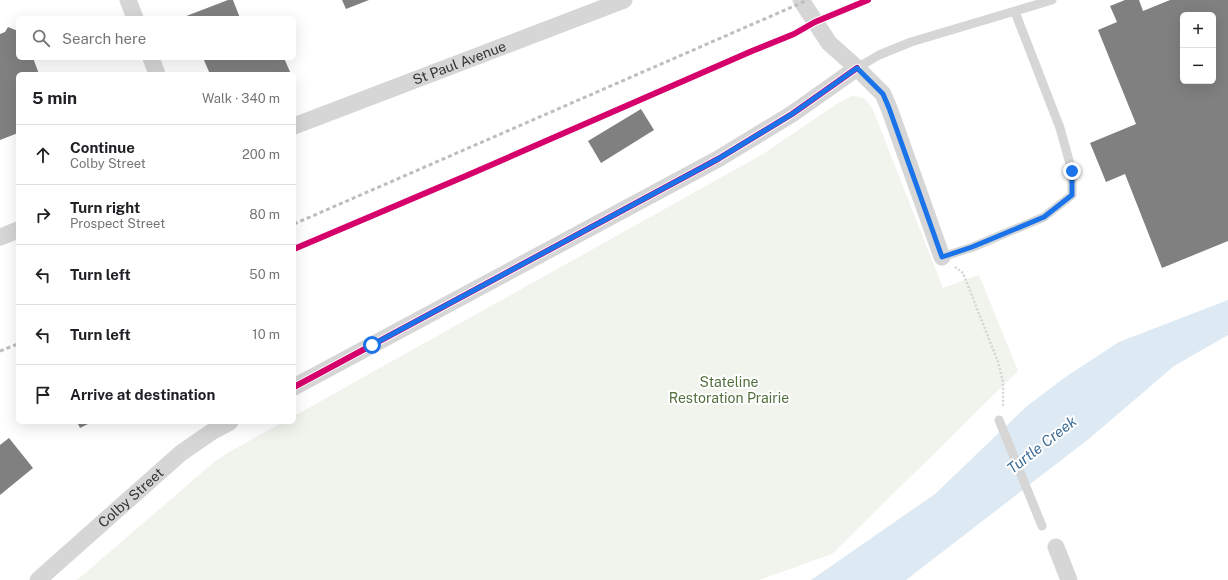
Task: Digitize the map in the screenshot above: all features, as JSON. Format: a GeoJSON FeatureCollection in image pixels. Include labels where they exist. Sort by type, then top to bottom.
{"type":"FeatureCollection","features":[{"type":"Feature","properties":{"kind":"street"},"geometry":{"type":"LineString","coordinates":[[128,0],[134,16]]}},
{"type":"Feature","properties":{"kind":"street","name":"St Paul Avenue"},"geometry":{"type":"LineString","coordinates":[[296,125],[624,0]]}},
{"type":"Feature","properties":{"kind":"street"},"geometry":{"type":"LineString","coordinates":[[801,0],[829,43],[883,94],[942,257]]}},
{"type":"Feature","properties":{"kind":"street"},"geometry":{"type":"LineString","coordinates":[[152,60],[156,72]]}},
{"type":"Feature","properties":{"kind":"street"},"geometry":{"type":"LineString","coordinates":[[296,386],[718,159],[792,114],[857,68]]}},
{"type":"Feature","properties":{"kind":"street"},"geometry":{"type":"LineString","coordinates":[[0,236],[16,231]]}},
{"type":"Feature","properties":{"kind":"street","name":"Colby Street"},"geometry":{"type":"LineString","coordinates":[[38,580],[181,453],[207,434],[226,424]]}},
{"type":"Feature","properties":{"kind":"street"},"geometry":{"type":"LineString","coordinates":[[1056,548],[1069,580]]}},
{"type":"Feature","properties":{"kind":"lane"},"geometry":{"type":"LineString","coordinates":[[857,68],[879,55],[911,42],[1052,0]]}},
{"type":"Feature","properties":{"kind":"lane"},"geometry":{"type":"LineString","coordinates":[[942,257],[972,247],[1044,217],[1072,195],[1072,171],[1060,128],[1015,12]]}},
{"type":"Feature","properties":{"kind":"lane"},"geometry":{"type":"LineString","coordinates":[[999,420],[1042,526]]}},
{"type":"Feature","properties":{"kind":"path"},"geometry":{"type":"LineString","coordinates":[[942,257],[963,273],[998,362],[1003,382],[1003,410],[999,420]]}},
{"type":"Feature","properties":{"kind":"green space","name":"Stateline Restoration Prairie"},"geometry":{"type":"Polygon","coordinates":[[[852,96],[865,99],[869,104],[873,110],[943,288],[979,275],[1018,371],[832,554],[759,580],[77,580],[213,463],[229,452],[279,424],[296,424],[296,415],[763,154],[838,103],[852,96]]]}},
{"type":"Feature","properties":{"kind":"water","name":"Turtle Creek"},"geometry":{"type":"Polygon","coordinates":[[[1228,300],[1228,335],[1174,366],[1090,438],[906,580],[811,580],[935,494],[1027,406],[1064,378],[1119,342],[1228,300]]]}},
{"type":"Feature","properties":{"kind":"building"},"geometry":{"type":"Polygon","coordinates":[[[228,0],[233,0],[239,16],[186,16],[228,0]]]}},
{"type":"Feature","properties":{"kind":"building"},"geometry":{"type":"Polygon","coordinates":[[[342,0],[369,0],[346,9],[342,0]]]}},
{"type":"Feature","properties":{"kind":"building"},"geometry":{"type":"Polygon","coordinates":[[[1125,0],[1139,0],[1143,11],[1170,0],[1228,0],[1228,241],[1162,268],[1125,174],[1106,182],[1090,143],[1136,124],[1098,30],[1117,22],[1110,6],[1125,0]]]}},
{"type":"Feature","properties":{"kind":"building"},"geometry":{"type":"Polygon","coordinates":[[[8,27],[16,30],[16,60],[34,60],[38,72],[16,72],[16,134],[0,140],[0,34],[5,32],[8,27]]]}},
{"type":"Feature","properties":{"kind":"building"},"geometry":{"type":"Polygon","coordinates":[[[204,60],[285,60],[290,72],[209,72],[204,60]]]}},
{"type":"Feature","properties":{"kind":"building"},"geometry":{"type":"Polygon","coordinates":[[[641,109],[654,130],[601,163],[588,141],[641,109]]]}},
{"type":"Feature","properties":{"kind":"building"},"geometry":{"type":"Polygon","coordinates":[[[78,424],[88,424],[80,428],[78,424]]]}},
{"type":"Feature","properties":{"kind":"building"},"geometry":{"type":"Polygon","coordinates":[[[9,438],[33,468],[0,495],[0,445],[9,438]]]}},
{"type":"Feature","properties":{"kind":"railway"},"geometry":{"type":"LineString","coordinates":[[296,223],[808,0]]}},
{"type":"Feature","properties":{"kind":"railway"},"geometry":{"type":"LineString","coordinates":[[0,351],[16,345]]}},
{"type":"Feature","properties":{"kind":"cycle path"},"geometry":{"type":"LineString","coordinates":[[296,248],[794,34],[815,22],[868,0]]}},
{"type":"Feature","properties":{"kind":"cycle path"},"geometry":{"type":"LineString","coordinates":[[296,386],[718,159],[792,114],[857,68]]}},
{"type":"Feature","properties":{"kind":"route"},"geometry":{"type":"LineString","coordinates":[[372,345],[718,159],[792,114],[857,68],[883,94],[942,257],[1001,236],[1044,217],[1072,195],[1072,171]]}}]}
